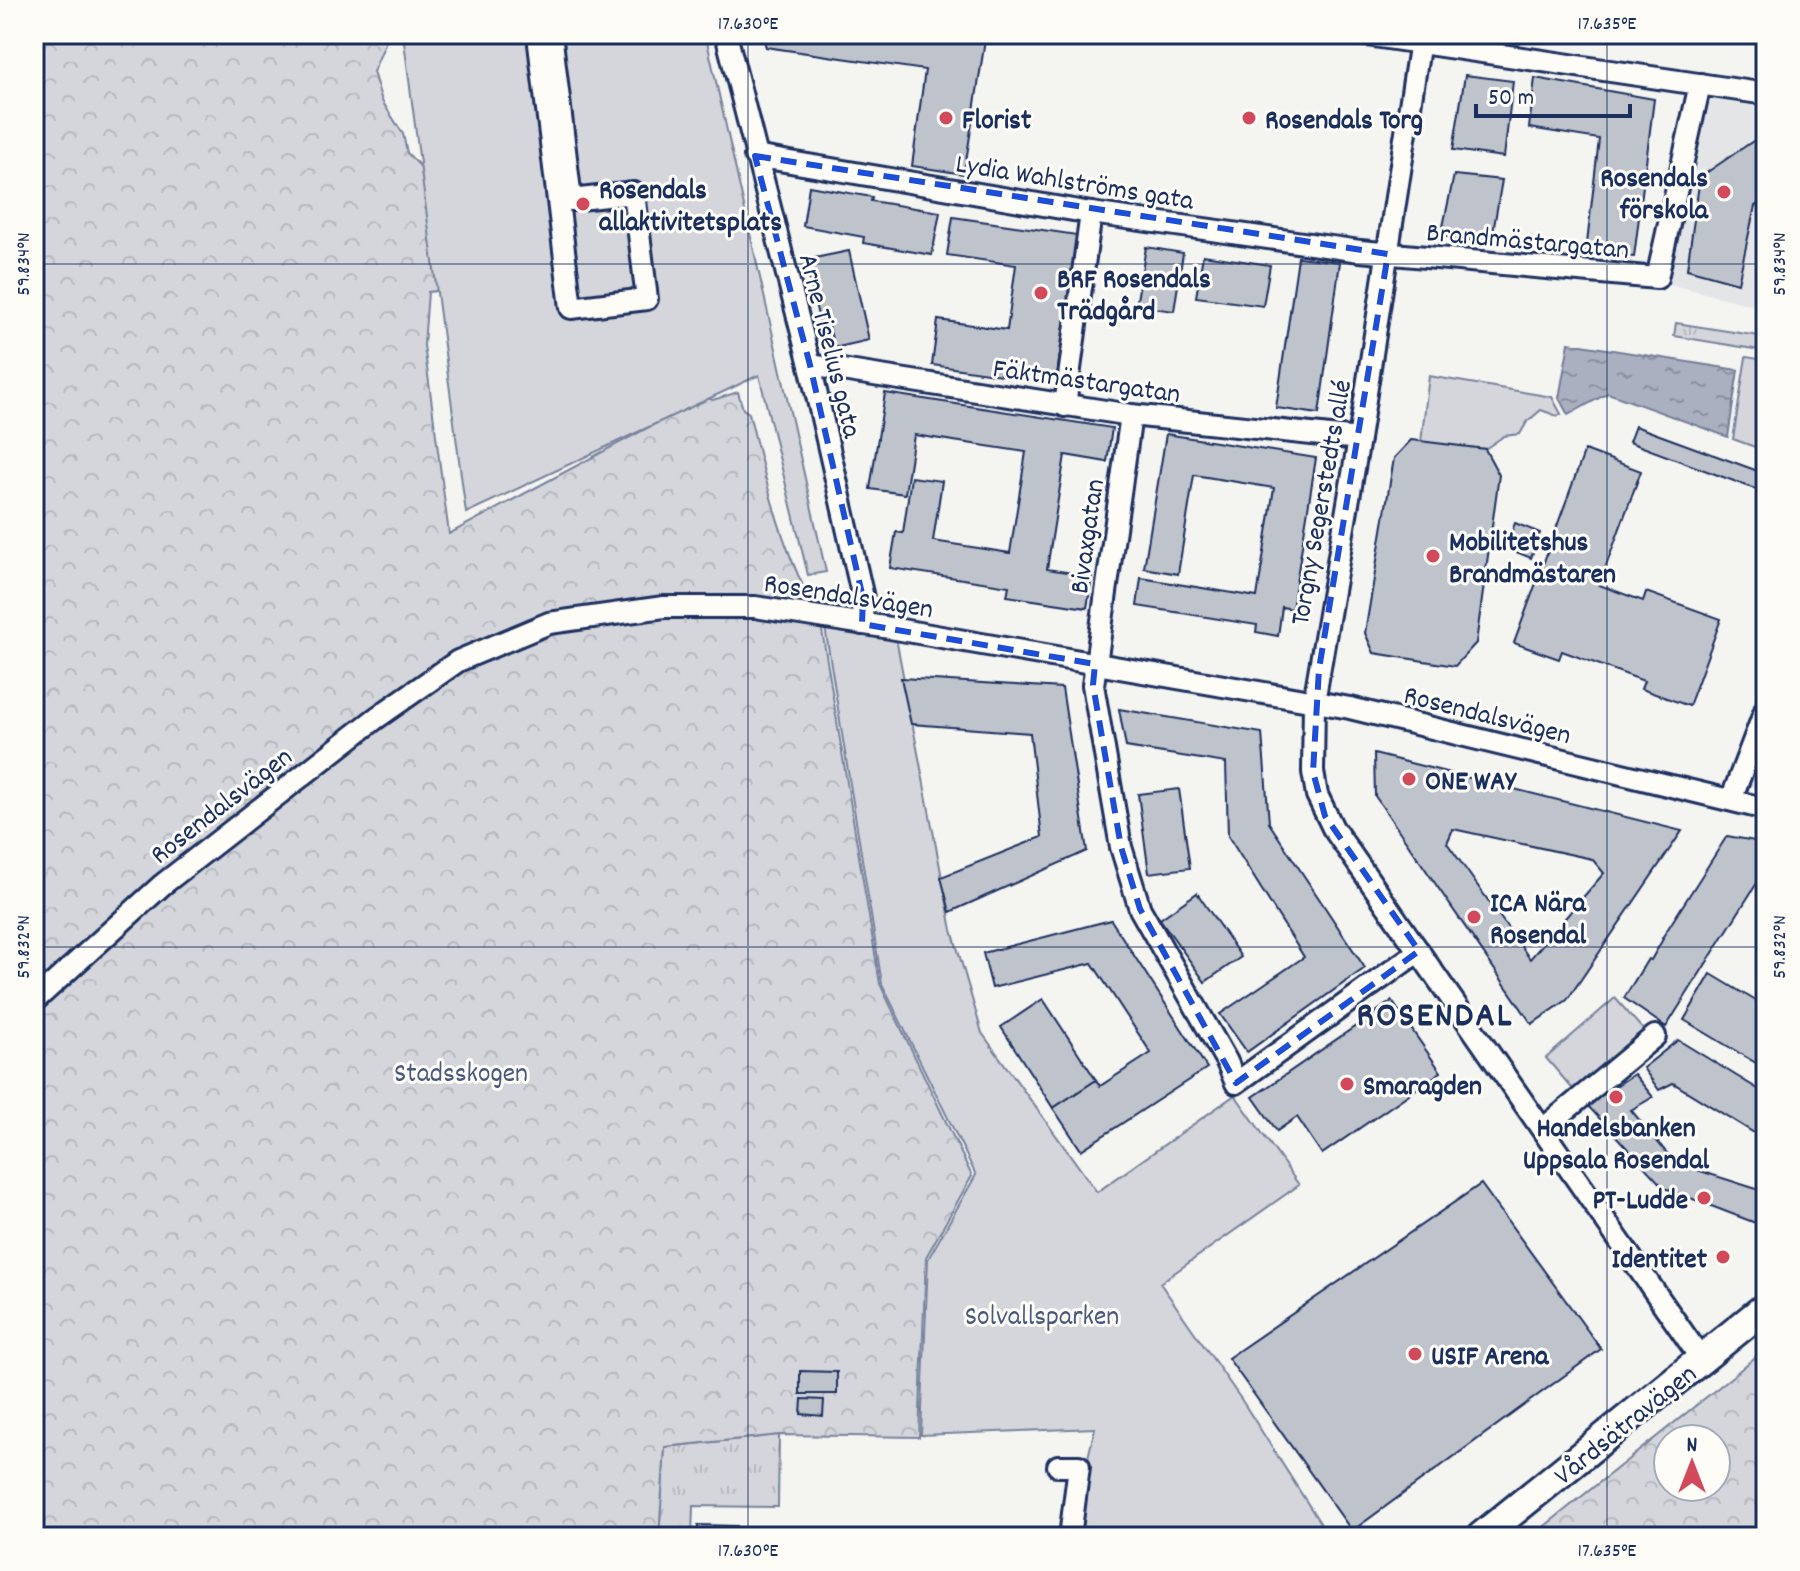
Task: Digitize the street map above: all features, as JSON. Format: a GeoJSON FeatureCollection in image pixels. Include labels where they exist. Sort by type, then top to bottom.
{"type":"FeatureCollection","features":[{"type":"Feature","properties":{"kind":"main road","name":"Vårdsätravägen"},"geometry":{"type":"LineString","coordinates":[[1481,1537],[1766,1307]]}},
{"type":"Feature","properties":{"kind":"street","name":"Arne Tiselius gata"},"geometry":{"type":"LineString","coordinates":[[726,34],[810,365],[863,598],[862,624]]}},
{"type":"Feature","properties":{"kind":"street"},"geometry":{"type":"LineString","coordinates":[[1360,34],[1420,38],[1766,94]]}},
{"type":"Feature","properties":{"kind":"street","name":"Torgny Segerstedts allé"},"geometry":{"type":"LineString","coordinates":[[1420,38],[1359,439],[1314,702],[1313,772],[1317,795],[1325,816],[1702,1360]]}},
{"type":"Feature","properties":{"kind":"street"},"geometry":{"type":"LineString","coordinates":[[552,41],[571,200],[634,193],[647,299],[571,308],[539,44],[552,41]]}},
{"type":"Feature","properties":{"kind":"street","name":"Brandmästargatan"},"geometry":{"type":"LineString","coordinates":[[1388,254],[1657,278],[1700,84]]}},
{"type":"Feature","properties":{"kind":"street","name":"Lydia Wahlströms gata"},"geometry":{"type":"LineString","coordinates":[[755,156],[1091,213],[1388,254]]}},
{"type":"Feature","properties":{"kind":"street"},"geometry":{"type":"LineString","coordinates":[[1065,406],[1091,213]]}},
{"type":"Feature","properties":{"kind":"street","name":"Fäktmästargatan"},"geometry":{"type":"LineString","coordinates":[[810,365],[1131,415],[1359,439]]}},
{"type":"Feature","properties":{"kind":"street","name":"Bivaxgatan"},"geometry":{"type":"LineString","coordinates":[[1095,664],[1131,415]]}},
{"type":"Feature","properties":{"kind":"street","name":"Rosendalsvägen"},"geometry":{"type":"LineString","coordinates":[[34,1001],[162,885],[375,719],[458,661],[549,623],[664,607],[755,607],[1314,702],[1766,809]]}},
{"type":"Feature","properties":{"kind":"street"},"geometry":{"type":"LineString","coordinates":[[1095,664],[1093,685],[1121,847],[1140,909],[1236,1083],[1419,951]]}},
{"type":"Feature","properties":{"kind":"street"},"geometry":{"type":"LineString","coordinates":[[1731,800],[1766,708]]}},
{"type":"Feature","properties":{"kind":"street"},"geometry":{"type":"LineString","coordinates":[[1543,1129],[1655,1036]]}},
{"type":"Feature","properties":{"kind":"street"},"geometry":{"type":"LineString","coordinates":[[1058,1466],[1079,1466],[1070,1537]]}},
{"type":"Feature","properties":{"kind":"highlighted area"},"geometry":{"type":"Polygon","coordinates":[[[755,156],[1388,254],[1319,669],[1313,772],[1325,816],[1419,951],[1236,1083],[1140,909],[1121,847],[1093,685],[1095,664],[862,624],[863,598],[810,365],[755,156]]]}},
{"type":"Feature","properties":{"kind":"shaded area","name":"Rosendals förskola"},"geometry":{"type":"Polygon","coordinates":[[[1704,92],[1766,102],[1766,309],[1662,282],[1704,92]]]}},
{"type":"Feature","properties":{"kind":"shaded area"},"geometry":{"type":"Polygon","coordinates":[[[1766,706],[1766,790],[1740,783],[1766,706]]]}},
{"type":"Feature","properties":{"kind":"green space","name":"Stadsskogen"},"geometry":{"type":"Polygon","coordinates":[[[34,34],[389,34],[373,72],[382,101],[403,134],[407,153],[428,174],[456,289],[428,292],[424,345],[449,534],[705,397],[713,400],[738,392],[743,409],[749,413],[786,544],[820,618],[880,984],[972,1176],[926,1257],[919,1437],[779,1435],[665,1447],[659,1537],[34,1537],[34,34]]]}},
{"type":"Feature","properties":{"kind":"green space","name":"Rosendals allaktivitetsplats"},"geometry":{"type":"Polygon","coordinates":[[[403,34],[701,34],[703,38],[706,37],[826,572],[808,575],[759,375],[466,513],[403,34]]]}},
{"type":"Feature","properties":{"kind":"green space"},"geometry":{"type":"Polygon","coordinates":[[[1676,323],[1766,337],[1766,351],[1674,336],[1676,323]]]}},
{"type":"Feature","properties":{"kind":"green space"},"geometry":{"type":"Polygon","coordinates":[[[1746,357],[1766,360],[1766,451],[1733,439],[1746,357]]]}},
{"type":"Feature","properties":{"kind":"green space"},"geometry":{"type":"Polygon","coordinates":[[[1429,376],[1552,397],[1561,414],[1557,416],[1541,410],[1527,422],[1520,434],[1504,436],[1485,449],[1421,442],[1429,376]]]}},
{"type":"Feature","properties":{"kind":"green space","name":"Solvallsparken"},"geometry":{"type":"Polygon","coordinates":[[[824,621],[895,633],[952,930],[982,1033],[1097,1192],[1235,1095],[1299,1185],[1160,1283],[1241,1399],[1329,1537],[1076,1537],[1082,1483],[1095,1428],[921,1435],[928,1259],[976,1175],[882,984],[824,621]]]}},
{"type":"Feature","properties":{"kind":"green space"},"geometry":{"type":"Polygon","coordinates":[[[1615,998],[1647,1034],[1577,1094],[1546,1058],[1615,998]]]}},
{"type":"Feature","properties":{"kind":"green space"},"geometry":{"type":"Polygon","coordinates":[[[1766,1348],[1766,1537],[1531,1537],[1652,1440],[1652,1503],[1732,1503],[1732,1423],[1674,1423],[1766,1348]]]}},
{"type":"Feature","properties":{"kind":"green space"},"geometry":{"type":"Polygon","coordinates":[[[779,1435],[778,1507],[693,1506],[692,1537],[659,1537],[665,1447],[779,1435]]]}},
{"type":"Feature","properties":{"kind":"water"},"geometry":{"type":"Polygon","coordinates":[[[1569,343],[1738,370],[1728,437],[1608,393],[1568,415],[1559,398],[1569,343]]]}},
{"type":"Feature","properties":{"kind":"building","name":"Florist"},"geometry":{"type":"Polygon","coordinates":[[[762,34],[986,34],[964,174],[912,166],[925,70],[766,47],[762,34]]]}},
{"type":"Feature","properties":{"kind":"building"},"geometry":{"type":"Polygon","coordinates":[[[1465,75],[1513,81],[1504,157],[1453,150],[1465,75]]]}},
{"type":"Feature","properties":{"kind":"building"},"geometry":{"type":"Polygon","coordinates":[[[1535,78],[1654,99],[1634,257],[1586,252],[1599,139],[1529,128],[1535,78]]]}},
{"type":"Feature","properties":{"kind":"building","name":"Rosendals förskola"},"geometry":{"type":"Polygon","coordinates":[[[1759,137],[1766,139],[1766,198],[1755,206],[1738,283],[1687,269],[1700,177],[1759,137]]]}},
{"type":"Feature","properties":{"kind":"building"},"geometry":{"type":"Polygon","coordinates":[[[1454,175],[1502,180],[1491,244],[1441,236],[1454,175]]]}},
{"type":"Feature","properties":{"kind":"building"},"geometry":{"type":"Polygon","coordinates":[[[809,186],[872,197],[871,201],[940,212],[932,255],[863,243],[864,237],[803,226],[809,186]]]}},
{"type":"Feature","properties":{"kind":"building","name":"BRF Rosendals Trädgård"},"geometry":{"type":"Polygon","coordinates":[[[953,217],[1077,235],[1056,383],[932,365],[938,320],[1007,330],[1016,265],[947,255],[953,217]]]}},
{"type":"Feature","properties":{"kind":"building"},"geometry":{"type":"Polygon","coordinates":[[[1146,247],[1183,253],[1174,311],[1136,306],[1146,247]]]}},
{"type":"Feature","properties":{"kind":"building"},"geometry":{"type":"Polygon","coordinates":[[[849,251],[869,340],[834,348],[827,318],[819,320],[805,260],[849,251]]]}},
{"type":"Feature","properties":{"kind":"building"},"geometry":{"type":"Polygon","coordinates":[[[1203,255],[1270,265],[1263,306],[1196,297],[1203,255]]]}},
{"type":"Feature","properties":{"kind":"building"},"geometry":{"type":"Polygon","coordinates":[[[1298,257],[1340,262],[1319,414],[1276,408],[1298,257]]]}},
{"type":"Feature","properties":{"kind":"building"},"geometry":{"type":"Polygon","coordinates":[[[885,393],[1112,428],[1107,462],[1065,455],[1047,569],[1092,576],[1087,608],[1007,596],[1009,586],[890,568],[896,532],[903,533],[911,477],[942,481],[933,541],[1010,553],[1026,452],[914,435],[905,494],[870,489],[885,393]]]}},
{"type":"Feature","properties":{"kind":"building"},"geometry":{"type":"Polygon","coordinates":[[[1635,426],[1766,474],[1766,493],[1629,442],[1635,426]]]}},
{"type":"Feature","properties":{"kind":"building"},"geometry":{"type":"Polygon","coordinates":[[[1166,434],[1316,458],[1292,609],[1282,607],[1278,636],[1256,632],[1257,625],[1137,606],[1141,578],[1257,597],[1274,488],[1194,475],[1178,574],[1144,568],[1166,434]]]}},
{"type":"Feature","properties":{"kind":"building","name":"Mobilitetshus Brandmästaren"},"geometry":{"type":"Polygon","coordinates":[[[1411,440],[1485,449],[1499,475],[1476,643],[1455,666],[1374,653],[1365,633],[1394,458],[1411,440]]]}},
{"type":"Feature","properties":{"kind":"building"},"geometry":{"type":"Polygon","coordinates":[[[1585,450],[1641,471],[1599,585],[1643,601],[1646,592],[1721,619],[1689,706],[1641,689],[1644,681],[1562,651],[1559,659],[1514,643],[1585,450]]]}},
{"type":"Feature","properties":{"kind":"building"},"geometry":{"type":"Polygon","coordinates":[[[1515,523],[1540,533],[1531,558],[1506,548],[1515,523]]]}},
{"type":"Feature","properties":{"kind":"building"},"geometry":{"type":"Polygon","coordinates":[[[901,678],[1062,688],[1087,851],[950,912],[941,877],[1042,837],[1030,733],[911,724],[901,678]]]}},
{"type":"Feature","properties":{"kind":"building"},"geometry":{"type":"Polygon","coordinates":[[[1119,709],[1262,733],[1269,823],[1365,968],[1247,1052],[1220,1014],[1304,957],[1228,836],[1226,763],[1126,747],[1119,709]]]}},
{"type":"Feature","properties":{"kind":"building"},"geometry":{"type":"Polygon","coordinates":[[[1374,754],[1682,831],[1567,1000],[1532,1024],[1375,796],[1374,754]],[[1453,829],[1447,843],[1530,959],[1604,873],[1592,859],[1453,829]]]}},
{"type":"Feature","properties":{"kind":"building"},"geometry":{"type":"Polygon","coordinates":[[[1179,789],[1190,868],[1149,873],[1138,794],[1179,789]]]}},
{"type":"Feature","properties":{"kind":"building"},"geometry":{"type":"Polygon","coordinates":[[[1727,836],[1766,843],[1766,884],[1757,883],[1666,1027],[1624,998],[1727,836]]]}},
{"type":"Feature","properties":{"kind":"building"},"geometry":{"type":"Polygon","coordinates":[[[1197,893],[1241,957],[1205,982],[1160,919],[1197,893]]]}},
{"type":"Feature","properties":{"kind":"building"},"geometry":{"type":"Polygon","coordinates":[[[1111,920],[1207,1068],[1081,1150],[1053,1108],[1096,1080],[1100,1086],[1151,1053],[1092,963],[992,988],[983,953],[1111,920]]]}},
{"type":"Feature","properties":{"kind":"building"},"geometry":{"type":"Polygon","coordinates":[[[1711,974],[1766,1007],[1766,1069],[1684,1020],[1711,974]]]}},
{"type":"Feature","properties":{"kind":"building"},"geometry":{"type":"Polygon","coordinates":[[[1043,999],[1096,1080],[1053,1108],[1001,1027],[1043,999]]]}},
{"type":"Feature","properties":{"kind":"building","name":"Smaragden"},"geometry":{"type":"Polygon","coordinates":[[[1392,1001],[1441,1072],[1322,1154],[1297,1117],[1277,1131],[1253,1097],[1392,1001]]]}},
{"type":"Feature","properties":{"kind":"building"},"geometry":{"type":"Polygon","coordinates":[[[1678,1040],[1766,1094],[1764,1139],[1673,1083],[1659,1090],[1643,1068],[1678,1040]]]}},
{"type":"Feature","properties":{"kind":"building"},"geometry":{"type":"Polygon","coordinates":[[[1634,1074],[1653,1097],[1631,1110],[1675,1163],[1766,1192],[1766,1227],[1664,1188],[1587,1105],[1634,1074]]]}},
{"type":"Feature","properties":{"kind":"building","name":"USIF Arena"},"geometry":{"type":"Polygon","coordinates":[[[1481,1184],[1601,1349],[1352,1531],[1228,1358],[1481,1184]]]}},
{"type":"Feature","properties":{"kind":"building"},"geometry":{"type":"Polygon","coordinates":[[[800,1371],[837,1372],[837,1394],[800,1394],[800,1371]]]}},
{"type":"Feature","properties":{"kind":"building"},"geometry":{"type":"Polygon","coordinates":[[[802,1399],[824,1400],[823,1416],[801,1414],[802,1399]]]}},
{"type":"Feature","properties":{"kind":"building"},"geometry":{"type":"Polygon","coordinates":[[[698,1525],[737,1526],[737,1537],[698,1537],[698,1525]]]}},
{"type":"Feature","properties":{"kind":"place","name":"Florist"},"geometry":{"type":"Point","coordinates":[946,118]}},
{"type":"Feature","properties":{"kind":"place","name":"Rosendals Torg"},"geometry":{"type":"Point","coordinates":[1249,118]}},
{"type":"Feature","properties":{"kind":"place","name":"Rosendals förskola"},"geometry":{"type":"Point","coordinates":[1724,192]}},
{"type":"Feature","properties":{"kind":"place","name":"Rosendals allaktivitetsplats"},"geometry":{"type":"Point","coordinates":[583,204]}},
{"type":"Feature","properties":{"kind":"place","name":"BRF Rosendals Trädgård"},"geometry":{"type":"Point","coordinates":[1041,293]}},
{"type":"Feature","properties":{"kind":"place","name":"Mobilitetshus Brandmästaren"},"geometry":{"type":"Point","coordinates":[1433,556]}},
{"type":"Feature","properties":{"kind":"place","name":"ONE WAY"},"geometry":{"type":"Point","coordinates":[1409,779]}},
{"type":"Feature","properties":{"kind":"place","name":"ICA Nära Rosendal"},"geometry":{"type":"Point","coordinates":[1474,917]}},
{"type":"Feature","properties":{"kind":"place","name":"Smaragden"},"geometry":{"type":"Point","coordinates":[1347,1084]}},
{"type":"Feature","properties":{"kind":"place","name":"Handelsbanken Uppsala Rosendal"},"geometry":{"type":"Point","coordinates":[1616,1097]}},
{"type":"Feature","properties":{"kind":"place","name":"PT-Ludde"},"geometry":{"type":"Point","coordinates":[1704,1198]}},
{"type":"Feature","properties":{"kind":"place","name":"Identitet"},"geometry":{"type":"Point","coordinates":[1723,1257]}},
{"type":"Feature","properties":{"kind":"place","name":"USIF Arena"},"geometry":{"type":"Point","coordinates":[1415,1354]}},
{"type":"Feature","properties":{"kind":"district","name":"ROSENDAL"},"geometry":{"type":"Point","coordinates":[1435,1012]}}]}
